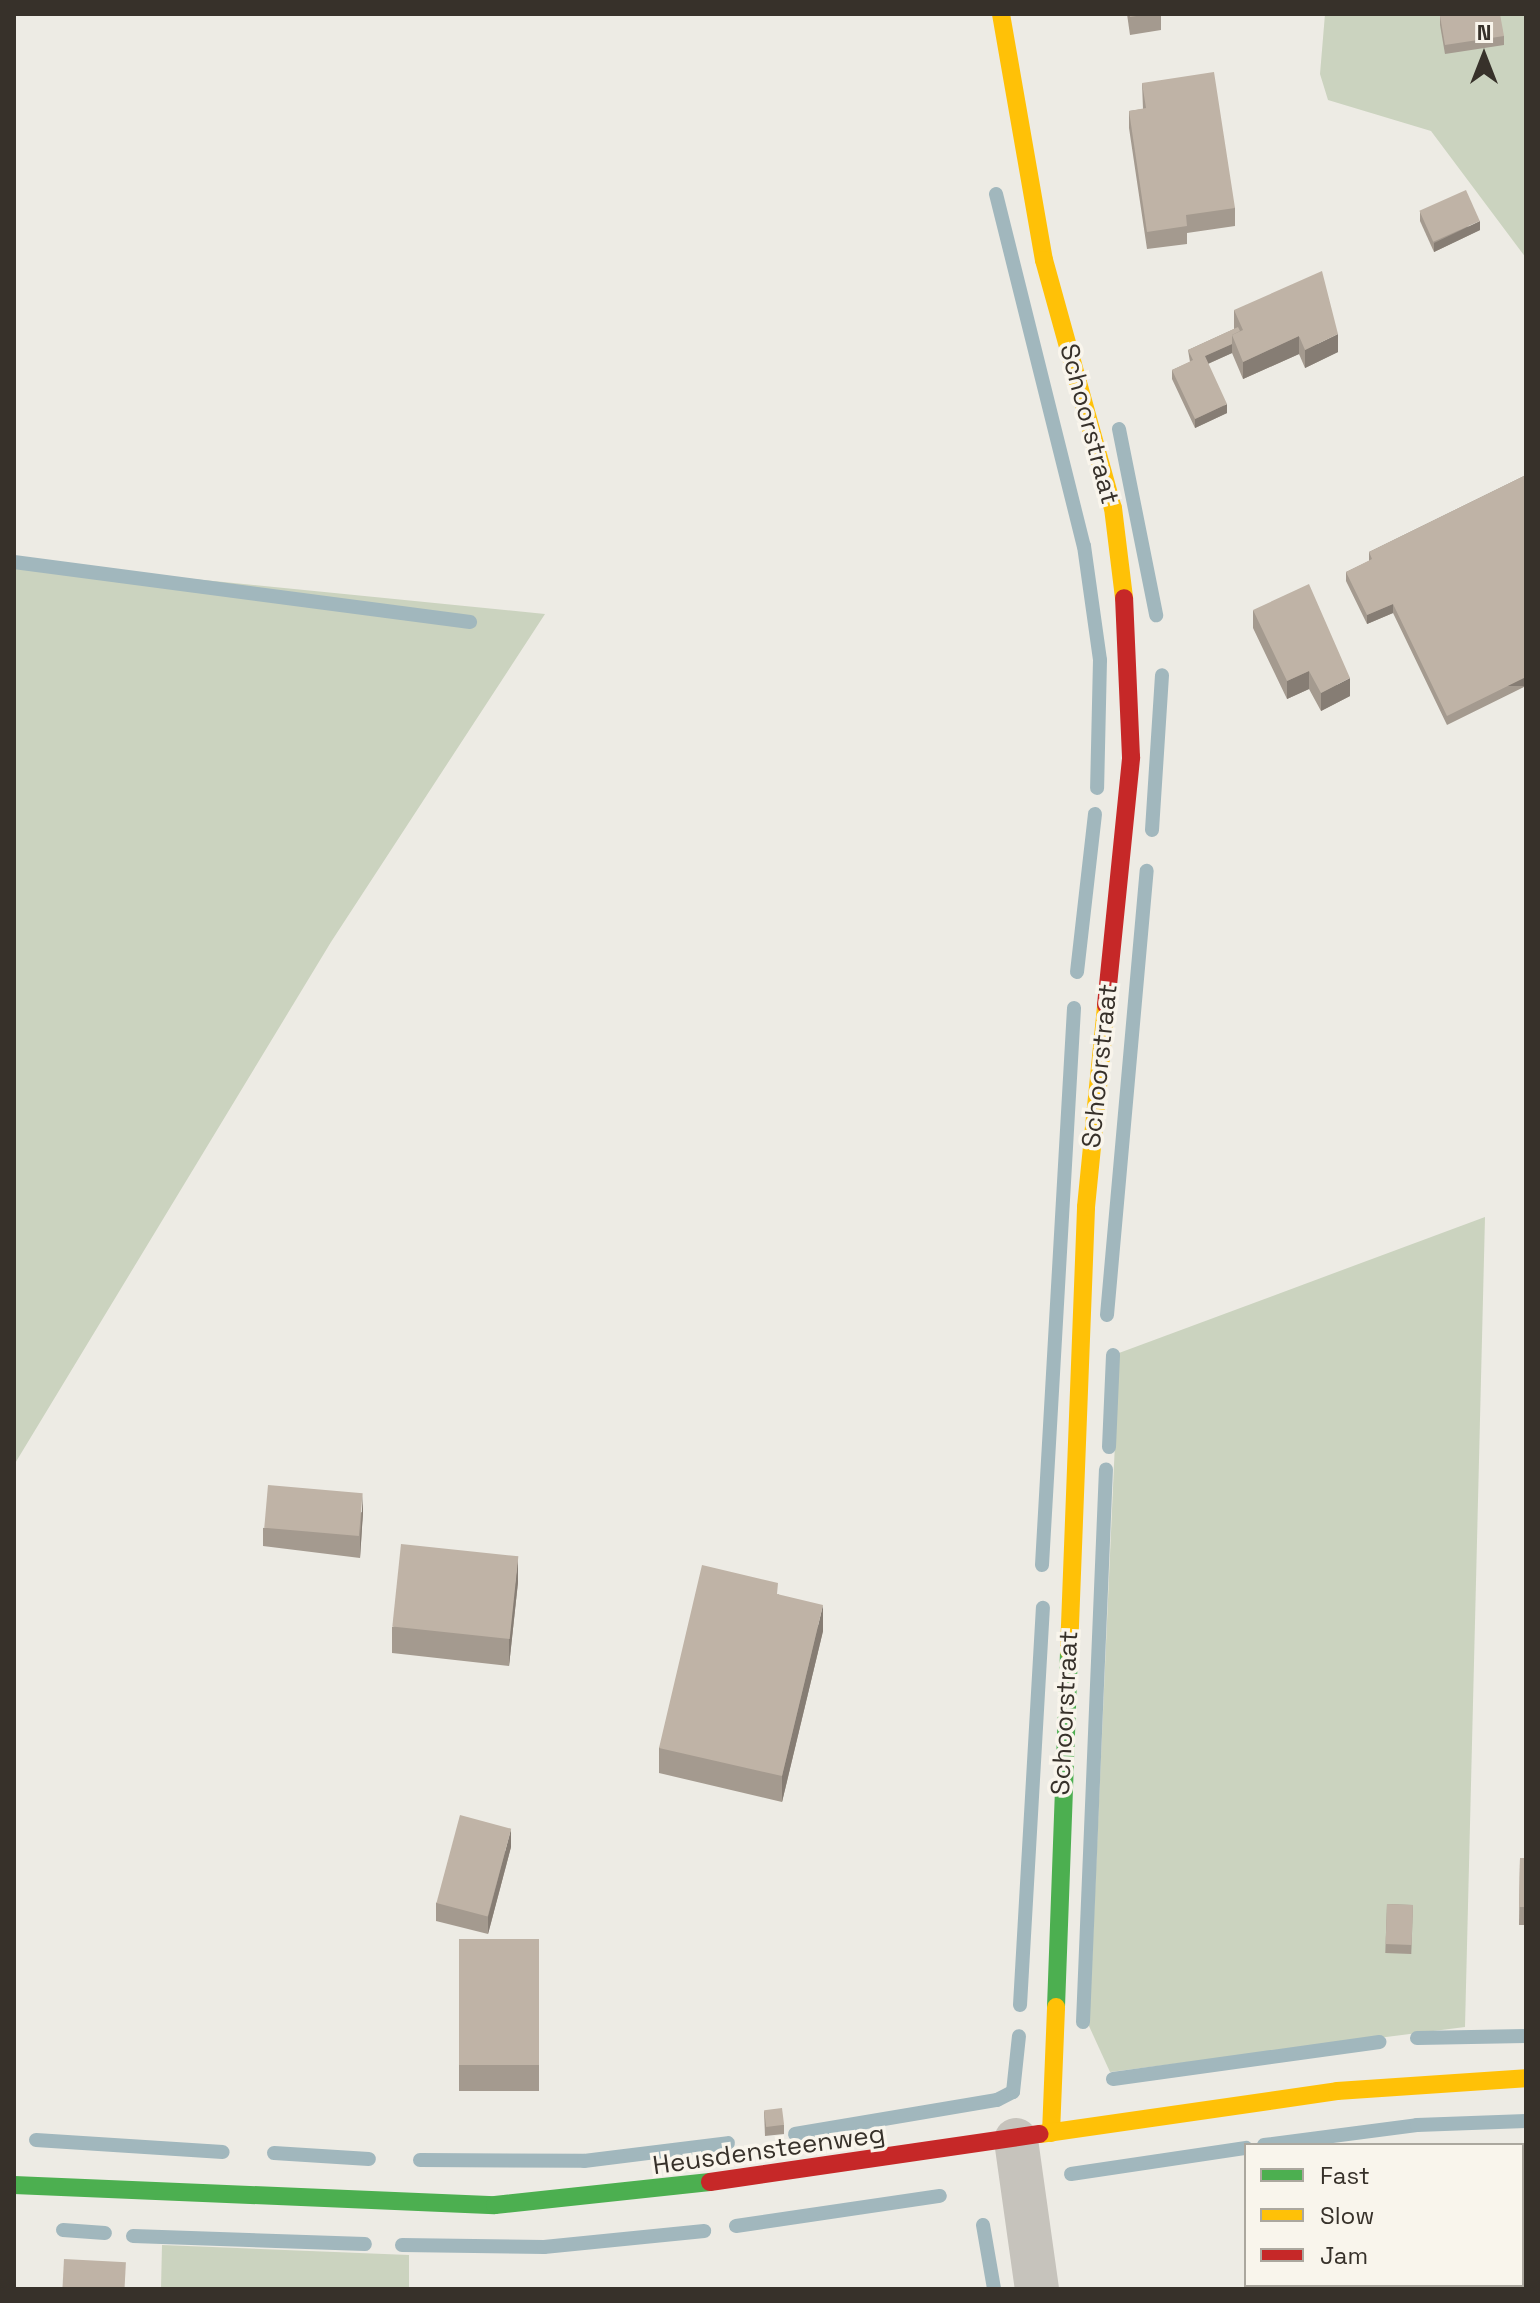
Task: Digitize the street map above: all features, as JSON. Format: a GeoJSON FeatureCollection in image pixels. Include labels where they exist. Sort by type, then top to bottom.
{"type":"FeatureCollection","features":[{"type":"Feature","properties":{"kind":"street","name":"Schoorstraat"},"geometry":{"type":"LineString","coordinates":[[1001,14],[1044,260],[1113,508],[1131,652],[1131,757],[1086,1207],[1034,2137],[1037,2289]]}},
{"type":"Feature","properties":{"kind":"street","name":"Heusdensteenweg"},"geometry":{"type":"LineString","coordinates":[[14,2185],[495,2205],[644,2194],[1337,2091],[1526,2078]]}},
{"type":"Feature","properties":{"kind":"green space"},"geometry":{"type":"Polygon","coordinates":[[[1325,14],[1526,14],[1526,258],[1431,131],[1328,100],[1320,74],[1325,14]]]}},
{"type":"Feature","properties":{"kind":"green space"},"geometry":{"type":"Polygon","coordinates":[[[14,561],[545,614],[331,942],[14,1465],[14,561]]]}},
{"type":"Feature","properties":{"kind":"green space"},"geometry":{"type":"Polygon","coordinates":[[[1485,1217],[1465,2027],[1110,2072],[1089,2026],[1119,1353],[1485,1217]]]}},
{"type":"Feature","properties":{"kind":"green space"},"geometry":{"type":"Polygon","coordinates":[[[162,2245],[409,2255],[409,2289],[161,2289],[162,2245]]]}},
{"type":"Feature","properties":{"kind":"building"},"geometry":{"type":"Polygon","coordinates":[[[1500,14],[1504,36],[1445,45],[1440,16],[1500,14]]]}},
{"type":"Feature","properties":{"kind":"building"},"geometry":{"type":"Polygon","coordinates":[[[1214,72],[1235,208],[1186,215],[1187,226],[1147,232],[1129,111],[1146,108],[1142,83],[1214,72]]]}},
{"type":"Feature","properties":{"kind":"building"},"geometry":{"type":"Polygon","coordinates":[[[1466,190],[1480,221],[1433,242],[1419,211],[1466,190]]]}},
{"type":"Feature","properties":{"kind":"building"},"geometry":{"type":"Polygon","coordinates":[[[1322,271],[1338,334],[1305,350],[1299,336],[1243,362],[1232,335],[1243,330],[1234,310],[1322,271]]]}},
{"type":"Feature","properties":{"kind":"building"},"geometry":{"type":"Polygon","coordinates":[[[1238,327],[1240,331],[1232,335],[1232,344],[1205,356],[1227,404],[1195,419],[1172,370],[1193,360],[1188,350],[1238,327]]]}},
{"type":"Feature","properties":{"kind":"building"},"geometry":{"type":"Polygon","coordinates":[[[1526,475],[1526,677],[1447,716],[1393,604],[1367,615],[1346,572],[1372,559],[1369,552],[1526,475]]]}},
{"type":"Feature","properties":{"kind":"building"},"geometry":{"type":"Polygon","coordinates":[[[1309,584],[1350,678],[1321,693],[1309,671],[1287,681],[1253,610],[1309,584]]]}},
{"type":"Feature","properties":{"kind":"building"},"geometry":{"type":"Polygon","coordinates":[[[268,1485],[363,1493],[359,1536],[264,1528],[268,1485]]]}},
{"type":"Feature","properties":{"kind":"building"},"geometry":{"type":"Polygon","coordinates":[[[401,1544],[518,1556],[510,1639],[392,1627],[401,1544]]]}},
{"type":"Feature","properties":{"kind":"building"},"geometry":{"type":"Polygon","coordinates":[[[702,1565],[778,1583],[777,1594],[823,1605],[782,1776],[659,1748],[702,1565]]]}},
{"type":"Feature","properties":{"kind":"building"},"geometry":{"type":"Polygon","coordinates":[[[460,1815],[511,1829],[488,1917],[436,1903],[460,1815]]]}},
{"type":"Feature","properties":{"kind":"building"},"geometry":{"type":"Polygon","coordinates":[[[1520,1858],[1526,1858],[1526,1907],[1519,1907],[1520,1858]]]}},
{"type":"Feature","properties":{"kind":"building"},"geometry":{"type":"Polygon","coordinates":[[[1387,1904],[1413,1905],[1412,1945],[1386,1944],[1387,1904]]]}},
{"type":"Feature","properties":{"kind":"building"},"geometry":{"type":"Polygon","coordinates":[[[459,1939],[539,1939],[539,2065],[459,2065],[459,1939]]]}},
{"type":"Feature","properties":{"kind":"building"},"geometry":{"type":"Polygon","coordinates":[[[782,2108],[784,2125],[766,2127],[764,2110],[782,2108]]]}},
{"type":"Feature","properties":{"kind":"building"},"geometry":{"type":"Polygon","coordinates":[[[64,2259],[126,2262],[125,2289],[62,2289],[64,2259]]]}},
{"type":"Feature","properties":{"kind":"waterway"},"geometry":{"type":"LineString","coordinates":[[996,194],[1084,546],[1100,660],[1097,788]]}},
{"type":"Feature","properties":{"kind":"waterway"},"geometry":{"type":"LineString","coordinates":[[1119,429],[1156,615]]}},
{"type":"Feature","properties":{"kind":"waterway"},"geometry":{"type":"LineString","coordinates":[[14,562],[470,622]]}},
{"type":"Feature","properties":{"kind":"waterway"},"geometry":{"type":"LineString","coordinates":[[1152,830],[1162,675]]}},
{"type":"Feature","properties":{"kind":"waterway"},"geometry":{"type":"LineString","coordinates":[[1077,972],[1095,814]]}},
{"type":"Feature","properties":{"kind":"waterway"},"geometry":{"type":"LineString","coordinates":[[1107,1315],[1147,871]]}},
{"type":"Feature","properties":{"kind":"waterway"},"geometry":{"type":"LineString","coordinates":[[1042,1565],[1074,1008]]}},
{"type":"Feature","properties":{"kind":"waterway"},"geometry":{"type":"LineString","coordinates":[[1109,1447],[1113,1355]]}},
{"type":"Feature","properties":{"kind":"waterway"},"geometry":{"type":"LineString","coordinates":[[1083,2022],[1106,1469]]}},
{"type":"Feature","properties":{"kind":"waterway"},"geometry":{"type":"LineString","coordinates":[[1020,2005],[1043,1608]]}},
{"type":"Feature","properties":{"kind":"waterway"},"geometry":{"type":"LineString","coordinates":[[795,2134],[997,2100],[1013,2092],[1019,2036]]}},
{"type":"Feature","properties":{"kind":"waterway"},"geometry":{"type":"LineString","coordinates":[[1417,2038],[1526,2036]]}},
{"type":"Feature","properties":{"kind":"waterway"},"geometry":{"type":"LineString","coordinates":[[1113,2079],[1379,2042]]}},
{"type":"Feature","properties":{"kind":"waterway"},"geometry":{"type":"LineString","coordinates":[[1279,2143],[1417,2125],[1526,2121]]}},
{"type":"Feature","properties":{"kind":"waterway"},"geometry":{"type":"LineString","coordinates":[[36,2140],[223,2152]]}},
{"type":"Feature","properties":{"kind":"waterway"},"geometry":{"type":"LineString","coordinates":[[420,2160],[584,2161],[728,2143]]}},
{"type":"Feature","properties":{"kind":"waterway"},"geometry":{"type":"LineString","coordinates":[[1071,2174],[1244,2148]]}},
{"type":"Feature","properties":{"kind":"waterway"},"geometry":{"type":"LineString","coordinates":[[274,2153],[369,2159]]}},
{"type":"Feature","properties":{"kind":"waterway"},"geometry":{"type":"LineString","coordinates":[[736,2226],[940,2196]]}},
{"type":"Feature","properties":{"kind":"waterway"},"geometry":{"type":"LineString","coordinates":[[983,2225],[994,2289]]}},
{"type":"Feature","properties":{"kind":"waterway"},"geometry":{"type":"LineString","coordinates":[[63,2230],[105,2233]]}},
{"type":"Feature","properties":{"kind":"waterway"},"geometry":{"type":"LineString","coordinates":[[402,2245],[544,2247],[704,2231]]}},
{"type":"Feature","properties":{"kind":"waterway"},"geometry":{"type":"LineString","coordinates":[[133,2236],[365,2244]]}},
{"type":"Feature","properties":{"kind":"traffic: fast"},"geometry":{"type":"LineString","coordinates":[[1056,2007],[1069,1651]]}},
{"type":"Feature","properties":{"kind":"traffic: fast"},"geometry":{"type":"LineString","coordinates":[[14,2185],[495,2205],[710,2182]]}},
{"type":"Feature","properties":{"kind":"traffic: slow"},"geometry":{"type":"LineString","coordinates":[[1001,14],[1044,260],[1113,508],[1124,598]]}},
{"type":"Feature","properties":{"kind":"traffic: slow"},"geometry":{"type":"LineString","coordinates":[[1069,1651],[1086,1207],[1106,1005]]}},
{"type":"Feature","properties":{"kind":"traffic: slow"},"geometry":{"type":"LineString","coordinates":[[1051,2133],[1056,2007]]}},
{"type":"Feature","properties":{"kind":"traffic: slow"},"geometry":{"type":"LineString","coordinates":[[1040,2134],[1337,2091],[1526,2078]]}},
{"type":"Feature","properties":{"kind":"traffic: jam"},"geometry":{"type":"LineString","coordinates":[[1106,1005],[1131,757],[1124,598]]}},
{"type":"Feature","properties":{"kind":"traffic: jam"},"geometry":{"type":"LineString","coordinates":[[710,2182],[1040,2134]]}}]}
